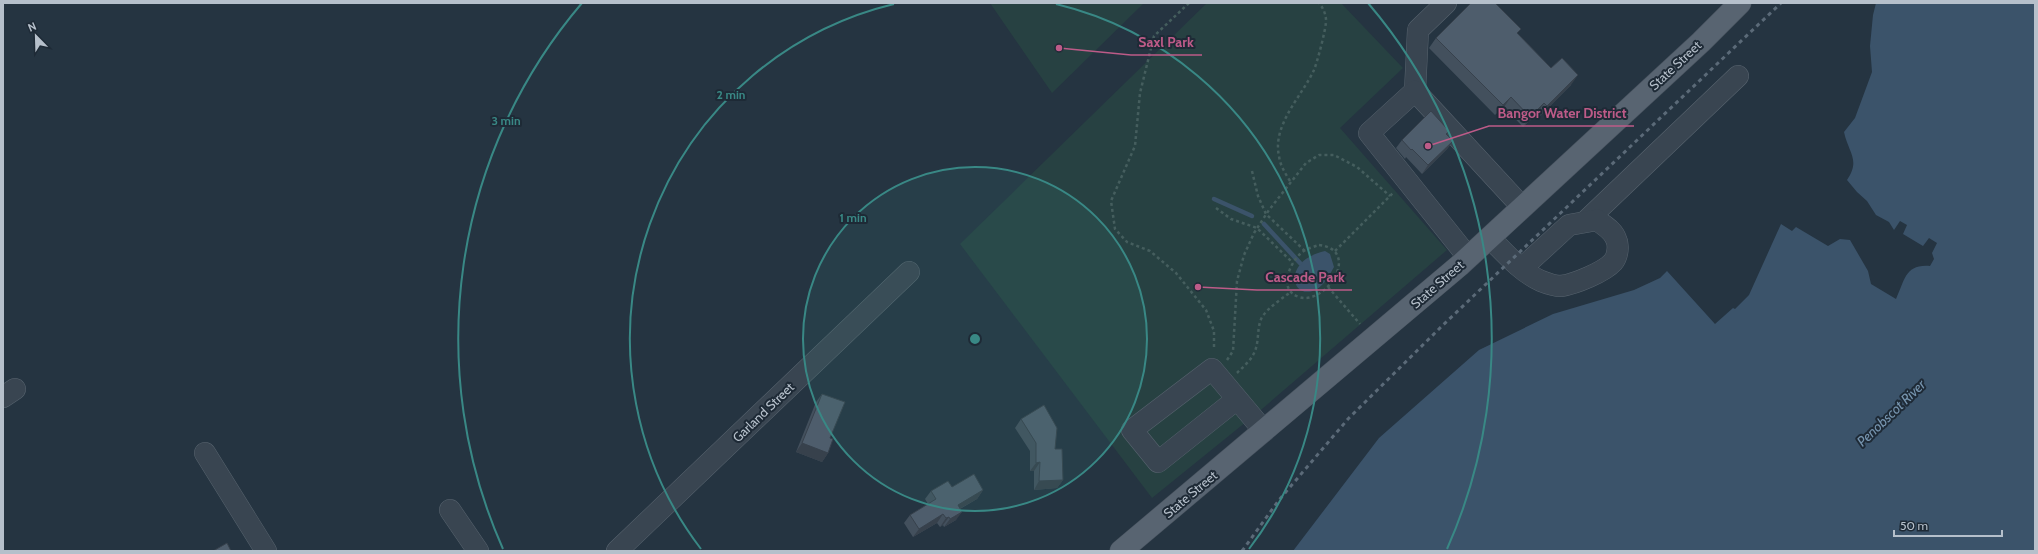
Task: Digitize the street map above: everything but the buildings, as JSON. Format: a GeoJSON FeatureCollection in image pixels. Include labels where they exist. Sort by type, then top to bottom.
{"type":"FeatureCollection","features":[{"type":"Feature","properties":{"kind":"main road","name":"State Street"},"geometry":{"type":"LineString","coordinates":[[1121,551],[1388,328],[1490,238],[1701,42],[1740,3]]}},
{"type":"Feature","properties":{"kind":"street"},"geometry":{"type":"LineString","coordinates":[[1446,3],[1418,30],[1415,91],[1369,133],[1468,257]]}},
{"type":"Feature","properties":{"kind":"street"},"geometry":{"type":"LineString","coordinates":[[1587,220],[1738,76]]}},
{"type":"Feature","properties":{"kind":"street"},"geometry":{"type":"LineString","coordinates":[[1415,91],[1522,207]]}},
{"type":"Feature","properties":{"kind":"street"},"geometry":{"type":"LineString","coordinates":[[1490,238],[1522,268],[1541,281],[1561,286],[1587,278],[1614,261],[1618,248],[1616,238],[1611,231],[1597,220],[1587,220],[1569,225],[1522,268]]}},
{"type":"Feature","properties":{"kind":"street","name":"Garland Street"},"geometry":{"type":"LineString","coordinates":[[617,551],[909,272]]}},
{"type":"Feature","properties":{"kind":"street"},"geometry":{"type":"LineString","coordinates":[[1226,386],[1264,431]]}},
{"type":"Feature","properties":{"kind":"street"},"geometry":{"type":"LineString","coordinates":[[205,453],[266,551]]}},
{"type":"Feature","properties":{"kind":"street"},"geometry":{"type":"LineString","coordinates":[[450,510],[478,551]]}},
{"type":"Feature","properties":{"kind":"path"},"geometry":{"type":"LineString","coordinates":[[1189,3],[1154,36],[1140,93],[1135,146],[1111,201],[1114,229],[1127,242],[1150,252],[1176,273],[1206,310],[1214,331],[1214,348]]}},
{"type":"Feature","properties":{"kind":"path"},"geometry":{"type":"LineString","coordinates":[[1290,181],[1283,170],[1278,155],[1279,137],[1290,109],[1314,69],[1326,21],[1324,10],[1319,3]]}},
{"type":"Feature","properties":{"kind":"path"},"geometry":{"type":"LineString","coordinates":[[1226,386],[1233,351],[1237,282],[1244,255],[1257,228],[1290,181],[1306,163],[1319,155],[1334,155],[1358,167],[1390,196]]}},
{"type":"Feature","properties":{"kind":"path"},"geometry":{"type":"LineString","coordinates":[[1252,171],[1258,196],[1266,214],[1305,251]]}},
{"type":"Feature","properties":{"kind":"path"},"geometry":{"type":"LineString","coordinates":[[1335,251],[1395,191]]}},
{"type":"Feature","properties":{"kind":"path"},"geometry":{"type":"LineString","coordinates":[[1216,208],[1231,219],[1257,228],[1294,262]]}},
{"type":"Feature","properties":{"kind":"path"},"geometry":{"type":"LineString","coordinates":[[1319,245],[1329,246],[1335,251],[1339,259],[1339,269],[1328,287],[1318,295],[1308,298],[1299,297],[1291,292],[1287,283],[1288,272],[1301,253],[1305,251],[1319,245]]}},
{"type":"Feature","properties":{"kind":"path"},"geometry":{"type":"LineString","coordinates":[[1328,287],[1360,324]]}},
{"type":"Feature","properties":{"kind":"path"},"geometry":{"type":"LineString","coordinates":[[1226,386],[1252,356],[1256,348],[1262,317],[1268,310],[1291,292]]}},
{"type":"Feature","properties":{"kind":"green space"},"geometry":{"type":"Polygon","coordinates":[[[990,3],[1144,3],[1052,93],[990,3]]]}},
{"type":"Feature","properties":{"kind":"green space"},"geometry":{"type":"Polygon","coordinates":[[[1207,3],[1341,3],[1403,68],[1340,128],[1447,250],[1262,409],[1152,498],[960,244],[1207,3]]]}},
{"type":"Feature","properties":{"kind":"water","name":"Penobscot River"},"geometry":{"type":"Polygon","coordinates":[[[1876,3],[2035,3],[2035,551],[1293,551],[1379,438],[1479,350],[1553,314],[1634,290],[1660,278],[1667,271],[1715,324],[1733,308],[1735,309],[1749,295],[1781,224],[1792,231],[1796,227],[1828,246],[1840,239],[1850,240],[1868,271],[1871,284],[1896,299],[1904,280],[1911,271],[1922,266],[1930,266],[1934,259],[1932,253],[1937,243],[1929,238],[1923,246],[1903,234],[1907,225],[1900,221],[1894,230],[1889,222],[1876,215],[1867,201],[1847,180],[1853,167],[1853,161],[1844,132],[1855,118],[1872,72],[1870,46],[1873,15],[1876,3]]]}},
{"type":"Feature","properties":{"kind":"water"},"geometry":{"type":"Polygon","coordinates":[[[1325,251],[1330,254],[1334,267],[1329,276],[1317,289],[1308,292],[1301,290],[1297,286],[1295,279],[1296,271],[1301,263],[1311,256],[1325,251]]]}},
{"type":"Feature","properties":{"kind":"waterway"},"geometry":{"type":"LineString","coordinates":[[1214,199],[1252,216]]}},
{"type":"Feature","properties":{"kind":"waterway"},"geometry":{"type":"LineString","coordinates":[[1264,224],[1300,263]]}},
{"type":"Feature","properties":{"kind":"railway"},"geometry":{"type":"LineString","coordinates":[[1242,551],[1279,500],[1348,419],[1442,326],[1781,3]]}},
{"type":"Feature","properties":{"kind":"place","name":"Saxl Park"},"geometry":{"type":"Point","coordinates":[1059,48]}},
{"type":"Feature","properties":{"kind":"place","name":"Bangor Water District"},"geometry":{"type":"Point","coordinates":[1428,146]}},
{"type":"Feature","properties":{"kind":"place","name":"Cascade Park"},"geometry":{"type":"Point","coordinates":[1198,287]}}]}
